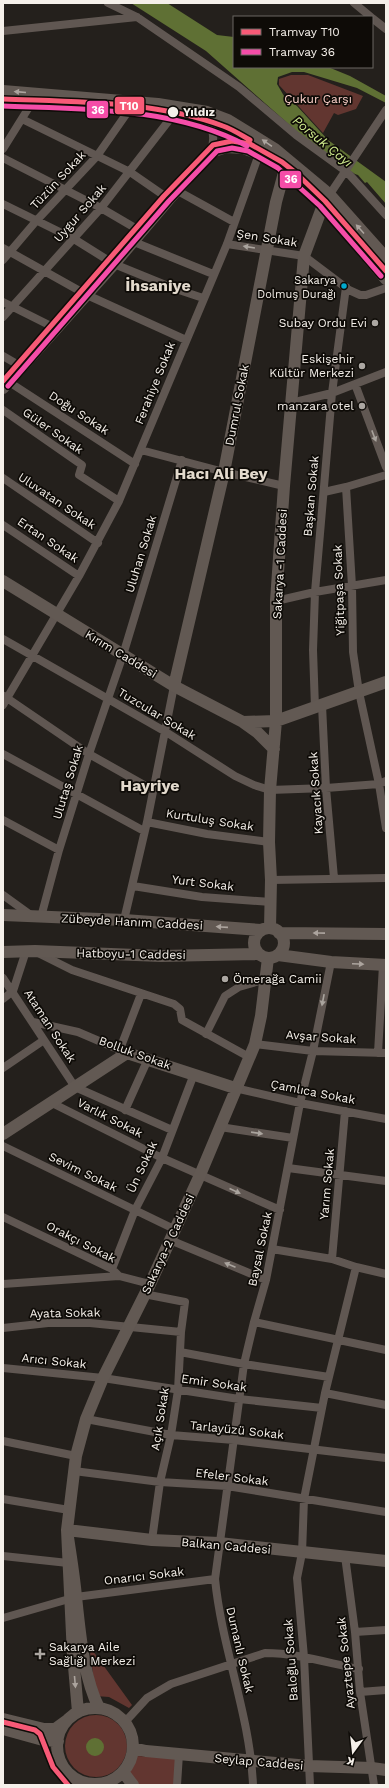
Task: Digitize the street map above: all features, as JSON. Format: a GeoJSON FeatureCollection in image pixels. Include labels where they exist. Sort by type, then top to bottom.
{"type":"FeatureCollection","features":[{"type":"Feature","properties":{"kind":"main road"},"geometry":{"type":"LineString","coordinates":[[3,91],[158,104],[207,112],[228,120],[252,133],[295,165],[326,200],[386,279]]}},
{"type":"Feature","properties":{"kind":"main road"},"geometry":{"type":"LineString","coordinates":[[6,385],[134,242],[173,194],[211,152],[226,147],[237,148],[259,154],[285,169],[326,200],[386,258]]}},
{"type":"Feature","properties":{"kind":"main road","name":"Dumrul Sokak"},"geometry":{"type":"LineString","coordinates":[[174,686],[224,472],[276,202],[285,169]]}},
{"type":"Feature","properties":{"kind":"main road","name":"Sakarya -1 Caddesi"},"geometry":{"type":"LineString","coordinates":[[270,930],[270,790],[276,721],[276,601],[284,486],[304,256],[326,200]]}},
{"type":"Feature","properties":{"kind":"main road","name":"Kırım Caddesi"},"geometry":{"type":"LineString","coordinates":[[3,581],[174,686],[242,722],[257,732],[274,749]]}},
{"type":"Feature","properties":{"kind":"main road","name":"Kırım Caddesi"},"geometry":{"type":"LineString","coordinates":[[242,722],[276,721],[386,682]]}},
{"type":"Feature","properties":{"kind":"main road","name":"Zübeyde Hanım Caddesi"},"geometry":{"type":"LineString","coordinates":[[3,915],[124,920],[270,930],[386,934]]}},
{"type":"Feature","properties":{"kind":"main road","name":"Sakarya -1 Caddesi"},"geometry":{"type":"LineString","coordinates":[[270,930],[282,937],[283,947],[268,956],[254,946],[254,942],[255,937],[270,930]]}},
{"type":"Feature","properties":{"kind":"main road","name":"Hatboyu-1 Caddesi"},"geometry":{"type":"LineString","coordinates":[[3,952],[30,951],[161,956],[268,956],[385,965]]}},
{"type":"Feature","properties":{"kind":"main road","name":"Sakarya-2 Caddesi"},"geometry":{"type":"LineString","coordinates":[[73,1598],[68,1563],[67,1530],[76,1456],[86,1419],[103,1378],[147,1289],[200,1175],[248,1057],[255,1044],[261,1016],[268,956]]}},
{"type":"Feature","properties":{"kind":"main road"},"geometry":{"type":"LineString","coordinates":[[3,1134],[76,1087],[123,1051]]}},
{"type":"Feature","properties":{"kind":"main road","name":"Bolluk Sokak"},"geometry":{"type":"LineString","coordinates":[[123,1051],[235,1088]]}},
{"type":"Feature","properties":{"kind":"main road","name":"Sakarya-2 Caddesi"},"geometry":{"type":"LineString","coordinates":[[67,1530],[73,1598],[73,1655],[78,1712]]}},
{"type":"Feature","properties":{"kind":"main road","name":"Balkan Caddesi"},"geometry":{"type":"LineString","coordinates":[[67,1530],[152,1540],[219,1543],[386,1561]]}},
{"type":"Feature","properties":{"kind":"main road"},"geometry":{"type":"LineString","coordinates":[[73,1598],[92,1693],[99,1708]]}},
{"type":"Feature","properties":{"kind":"main road"},"geometry":{"type":"LineString","coordinates":[[3,1719],[44,1729],[55,1729],[78,1712],[88,1708],[99,1708],[114,1713],[125,1722],[132,1735],[133,1748],[130,1761],[123,1772],[106,1782],[85,1784],[74,1778],[65,1770],[57,1747],[58,1735],[66,1721]]}},
{"type":"Feature","properties":{"kind":"main road"},"geometry":{"type":"LineString","coordinates":[[3,1729],[43,1740],[58,1741]]}},
{"type":"Feature","properties":{"kind":"main road","name":"Seylap Caddesi"},"geometry":{"type":"LineString","coordinates":[[133,1748],[146,1751],[309,1766],[372,1768],[386,1770]]}},
{"type":"Feature","properties":{"kind":"main road"},"geometry":{"type":"LineString","coordinates":[[123,1772],[133,1785]]}},
{"type":"Feature","properties":{"kind":"street"},"geometry":{"type":"LineString","coordinates":[[108,3],[137,16],[239,87],[296,135],[346,170],[386,215]]}},
{"type":"Feature","properties":{"kind":"street"},"geometry":{"type":"LineString","coordinates":[[354,3],[371,16]]}},
{"type":"Feature","properties":{"kind":"street"},"geometry":{"type":"LineString","coordinates":[[3,31],[137,16]]}},
{"type":"Feature","properties":{"kind":"street"},"geometry":{"type":"LineString","coordinates":[[373,18],[386,29]]}},
{"type":"Feature","properties":{"kind":"street"},"geometry":{"type":"LineString","coordinates":[[3,149],[31,104]]}},
{"type":"Feature","properties":{"kind":"street"},"geometry":{"type":"LineString","coordinates":[[194,110],[202,115],[214,129],[211,152]]}},
{"type":"Feature","properties":{"kind":"street"},"geometry":{"type":"LineString","coordinates":[[326,200],[386,110]]}},
{"type":"Feature","properties":{"kind":"street","name":"Tüzün Sokak"},"geometry":{"type":"LineString","coordinates":[[3,260],[37,220],[97,156],[128,113]]}},
{"type":"Feature","properties":{"kind":"street"},"geometry":{"type":"LineString","coordinates":[[22,119],[173,194],[234,222]]}},
{"type":"Feature","properties":{"kind":"street","name":"Uygur Sokak"},"geometry":{"type":"LineString","coordinates":[[3,317],[46,271],[101,208],[170,119]]}},
{"type":"Feature","properties":{"kind":"street","name":"Ferahiye Sokak"},"geometry":{"type":"LineString","coordinates":[[4,700],[57,615],[98,543],[119,501],[213,274],[227,244],[259,154]]}},
{"type":"Feature","properties":{"kind":"street"},"geometry":{"type":"LineString","coordinates":[[3,158],[66,189],[142,232]]}},
{"type":"Feature","properties":{"kind":"street"},"geometry":{"type":"LineString","coordinates":[[3,204],[74,239],[114,264],[203,298]]}},
{"type":"Feature","properties":{"kind":"street"},"geometry":{"type":"LineString","coordinates":[[134,242],[213,274]]}},
{"type":"Feature","properties":{"kind":"street","name":"Şen Sokak"},"geometry":{"type":"LineString","coordinates":[[227,244],[304,256],[349,290],[363,295],[386,288]]}},
{"type":"Feature","properties":{"kind":"street"},"geometry":{"type":"LineString","coordinates":[[3,248],[87,295],[186,340]]}},
{"type":"Feature","properties":{"kind":"street","name":"Başkan Sokak"},"geometry":{"type":"LineString","coordinates":[[319,706],[313,650],[316,592],[332,393],[346,287]]}},
{"type":"Feature","properties":{"kind":"street"},"geometry":{"type":"LineString","coordinates":[[3,302],[57,329]]}},
{"type":"Feature","properties":{"kind":"street"},"geometry":{"type":"LineString","coordinates":[[3,356],[22,367]]}},
{"type":"Feature","properties":{"kind":"street"},"geometry":{"type":"LineString","coordinates":[[291,403],[332,393],[386,372]]}},
{"type":"Feature","properties":{"kind":"street"},"geometry":{"type":"LineString","coordinates":[[355,384],[386,467]]}},
{"type":"Feature","properties":{"kind":"street","name":"Doğu Sokak"},"geometry":{"type":"LineString","coordinates":[[6,385],[135,464]]}},
{"type":"Feature","properties":{"kind":"street","name":"Güler Sokak"},"geometry":{"type":"LineString","coordinates":[[3,410],[82,465],[79,475],[119,501]]}},
{"type":"Feature","properties":{"kind":"street"},"geometry":{"type":"LineString","coordinates":[[141,450],[284,486]]}},
{"type":"Feature","properties":{"kind":"street","name":"Ulutaş Sokak"},"geometry":{"type":"LineString","coordinates":[[37,917],[77,796],[107,698],[123,655],[140,593],[182,460]]}},
{"type":"Feature","properties":{"kind":"street"},"geometry":{"type":"LineString","coordinates":[[324,492],[386,475]]}},
{"type":"Feature","properties":{"kind":"street","name":"Uluvatan Sokak"},"geometry":{"type":"LineString","coordinates":[[3,478],[98,543]]}},
{"type":"Feature","properties":{"kind":"street","name":"Yiğitpaşa Sokak"},"geometry":{"type":"LineString","coordinates":[[346,487],[354,652],[359,692],[382,783],[386,828]]}},
{"type":"Feature","properties":{"kind":"street","name":"Ertan Sokak"},"geometry":{"type":"LineString","coordinates":[[3,525],[79,576]]}},
{"type":"Feature","properties":{"kind":"street"},"geometry":{"type":"LineString","coordinates":[[276,601],[352,586],[385,583]]}},
{"type":"Feature","properties":{"kind":"street","name":"Tuzcular Sokak"},"geometry":{"type":"LineString","coordinates":[[3,639],[166,732],[235,776],[270,790]]}},
{"type":"Feature","properties":{"kind":"street"},"geometry":{"type":"LineString","coordinates":[[124,920],[147,822],[174,686]]}},
{"type":"Feature","properties":{"kind":"street"},"geometry":{"type":"LineString","coordinates":[[4,700],[89,754],[153,790]]}},
{"type":"Feature","properties":{"kind":"street","name":"Kayacık Sokak"},"geometry":{"type":"LineString","coordinates":[[319,706],[334,878]]}},
{"type":"Feature","properties":{"kind":"street"},"geometry":{"type":"LineString","coordinates":[[3,754],[77,796],[144,831]]}},
{"type":"Feature","properties":{"kind":"street"},"geometry":{"type":"LineString","coordinates":[[270,790],[326,788],[382,783]]}},
{"type":"Feature","properties":{"kind":"street"},"geometry":{"type":"LineString","coordinates":[[3,820],[59,850]]}},
{"type":"Feature","properties":{"kind":"street","name":"Kurtuluş Sokak"},"geometry":{"type":"LineString","coordinates":[[147,822],[207,834],[269,842]]}},
{"type":"Feature","properties":{"kind":"street"},"geometry":{"type":"LineString","coordinates":[[271,880],[386,878]]}},
{"type":"Feature","properties":{"kind":"street","name":"Yurt Sokak"},"geometry":{"type":"LineString","coordinates":[[133,886],[202,897],[271,902]]}},
{"type":"Feature","properties":{"kind":"street"},"geometry":{"type":"LineString","coordinates":[[3,895],[37,917]]}},
{"type":"Feature","properties":{"kind":"street"},"geometry":{"type":"LineString","coordinates":[[3,999],[13,991],[30,951],[72,970],[174,1004],[180,1009],[182,1020],[248,1057]]}},
{"type":"Feature","properties":{"kind":"street","name":"Baysal Sokak"},"geometry":{"type":"LineString","coordinates":[[219,1543],[244,1364],[266,1280],[300,1103],[313,1051],[331,962]]}},
{"type":"Feature","properties":{"kind":"street"},"geometry":{"type":"LineString","coordinates":[[382,1053],[385,965]]}},
{"type":"Feature","properties":{"kind":"street","name":"Ataman Sokak"},"geometry":{"type":"LineString","coordinates":[[3,978],[76,1087]]}},
{"type":"Feature","properties":{"kind":"street"},"geometry":{"type":"LineString","coordinates":[[206,1034],[226,996],[239,987],[266,979]]}},
{"type":"Feature","properties":{"kind":"street"},"geometry":{"type":"LineString","coordinates":[[123,1051],[141,994]]}},
{"type":"Feature","properties":{"kind":"street","name":"Bolluk Sokak"},"geometry":{"type":"LineString","coordinates":[[33,1022],[78,1032],[123,1051]]}},
{"type":"Feature","properties":{"kind":"street"},"geometry":{"type":"LineString","coordinates":[[3,1068],[44,1040]]}},
{"type":"Feature","properties":{"kind":"street","name":"Avşar Sokak"},"geometry":{"type":"LineString","coordinates":[[255,1044],[313,1051],[382,1053]]}},
{"type":"Feature","properties":{"kind":"street"},"geometry":{"type":"LineString","coordinates":[[125,1110],[148,1059]]}},
{"type":"Feature","properties":{"kind":"street","name":"Ün Sokak"},"geometry":{"type":"LineString","coordinates":[[112,1269],[135,1210],[162,1158],[194,1074]]}},
{"type":"Feature","properties":{"kind":"street"},"geometry":{"type":"LineString","coordinates":[[76,1087],[172,1130]]}},
{"type":"Feature","properties":{"kind":"street","name":"Çamlıca Sokak"},"geometry":{"type":"LineString","coordinates":[[235,1088],[300,1103],[345,1110],[386,1119]]}},
{"type":"Feature","properties":{"kind":"street","name":"Varlık Sokak"},"geometry":{"type":"LineString","coordinates":[[52,1103],[162,1158],[280,1210]]}},
{"type":"Feature","properties":{"kind":"street","name":"Yarım Sokak"},"geometry":{"type":"LineString","coordinates":[[332,1259],[345,1110]]}},
{"type":"Feature","properties":{"kind":"street"},"geometry":{"type":"LineString","coordinates":[[220,1127],[293,1138]]}},
{"type":"Feature","properties":{"kind":"street","name":"Sevim Sokak"},"geometry":{"type":"LineString","coordinates":[[3,1146],[135,1210],[172,1234],[266,1280]]}},
{"type":"Feature","properties":{"kind":"street"},"geometry":{"type":"LineString","coordinates":[[288,1168],[386,1181]]}},
{"type":"Feature","properties":{"kind":"street","name":"Orakçı Sokak"},"geometry":{"type":"LineString","coordinates":[[3,1217],[112,1269],[119,1276],[147,1289],[185,1302]]}},
{"type":"Feature","properties":{"kind":"street"},"geometry":{"type":"LineString","coordinates":[[272,1249],[332,1259],[356,1267],[386,1274]]}},
{"type":"Feature","properties":{"kind":"street","name":"Baloğlu Sokak"},"geometry":{"type":"LineString","coordinates":[[310,1785],[304,1657],[297,1578],[302,1553],[304,1500],[325,1393],[356,1267]]}},
{"type":"Feature","properties":{"kind":"street"},"geometry":{"type":"LineString","coordinates":[[3,1284],[119,1276]]}},
{"type":"Feature","properties":{"kind":"street","name":"Açık Sokak"},"geometry":{"type":"LineString","coordinates":[[152,1540],[160,1482],[171,1435],[178,1390],[181,1332],[185,1302]]}},
{"type":"Feature","properties":{"kind":"street"},"geometry":{"type":"LineString","coordinates":[[254,1322],[386,1350]]}},
{"type":"Feature","properties":{"kind":"street","name":"Ayata Sokak"},"geometry":{"type":"LineString","coordinates":[[3,1328],[48,1323],[90,1323],[181,1332]]}},
{"type":"Feature","properties":{"kind":"street"},"geometry":{"type":"LineString","coordinates":[[180,1352],[244,1364],[329,1377]]}},
{"type":"Feature","properties":{"kind":"street","name":"Arıcı Sokak"},"geometry":{"type":"LineString","coordinates":[[3,1368],[103,1378]]}},
{"type":"Feature","properties":{"kind":"street","name":"Emir Sokak"},"geometry":{"type":"LineString","coordinates":[[103,1378],[239,1399],[322,1408]]}},
{"type":"Feature","properties":{"kind":"street"},"geometry":{"type":"LineString","coordinates":[[325,1393],[386,1405]]}},
{"type":"Feature","properties":{"kind":"street","name":"Tarlayüzü Sokak"},"geometry":{"type":"LineString","coordinates":[[86,1419],[171,1435],[234,1440],[314,1451],[386,1458]]}},
{"type":"Feature","properties":{"kind":"street"},"geometry":{"type":"LineString","coordinates":[[3,1441],[76,1456]]}},
{"type":"Feature","properties":{"kind":"street","name":"Efeler Sokak"},"geometry":{"type":"LineString","coordinates":[[74,1471],[160,1482],[227,1486],[304,1500],[386,1512]]}},
{"type":"Feature","properties":{"kind":"street"},"geometry":{"type":"LineString","coordinates":[[3,1499],[69,1510]]}},
{"type":"Feature","properties":{"kind":"street","name":"Dumanlı Sokak"},"geometry":{"type":"LineString","coordinates":[[219,1543],[215,1579],[218,1608],[252,1761],[253,1785]]}},
{"type":"Feature","properties":{"kind":"street"},"geometry":{"type":"LineString","coordinates":[[3,1556],[68,1563]]}},
{"type":"Feature","properties":{"kind":"street","name":"Ayaztepe Sokak"},"geometry":{"type":"LineString","coordinates":[[345,1556],[355,1632],[360,1692],[374,1785]]}},
{"type":"Feature","properties":{"kind":"street","name":"Onarıcı Sokak"},"geometry":{"type":"LineString","coordinates":[[3,1619],[73,1598],[215,1579]]}},
{"type":"Feature","properties":{"kind":"street"},"geometry":{"type":"LineString","coordinates":[[355,1632],[386,1630]]}},
{"type":"Feature","properties":{"kind":"street"},"geometry":{"type":"LineString","coordinates":[[125,1722],[147,1698],[171,1684],[265,1653],[278,1653],[304,1657],[359,1669]]}},
{"type":"Feature","properties":{"kind":"street"},"geometry":{"type":"LineString","coordinates":[[360,1692],[386,1690]]}},
{"type":"Feature","properties":{"kind":"street"},"geometry":{"type":"LineString","coordinates":[[177,1785],[179,1754]]}},
{"type":"Feature","properties":{"kind":"green space","name":"Çukur Çarşı"},"geometry":{"type":"Polygon","coordinates":[[[291,75],[308,75],[363,96],[356,109],[338,115],[334,113],[323,133],[279,85],[279,79],[291,75]]]}},
{"type":"Feature","properties":{"kind":"green space"},"geometry":{"type":"Polygon","coordinates":[[[93,1651],[132,1705],[129,1708],[109,1697],[96,1696],[90,1652],[93,1651]]]}},
{"type":"Feature","properties":{"kind":"green space"},"geometry":{"type":"Polygon","coordinates":[[[96,1715],[108,1718],[118,1724],[124,1734],[127,1746],[124,1758],[118,1768],[108,1774],[96,1777],[84,1774],[74,1768],[68,1758],[65,1746],[68,1734],[74,1724],[84,1718],[96,1715]]]}},
{"type":"Feature","properties":{"kind":"green space"},"geometry":{"type":"Polygon","coordinates":[[[133,1756],[176,1757],[175,1785],[137,1785],[126,1774],[133,1756]]]}},
{"type":"Feature","properties":{"kind":"water","name":"Porsuk Çayı"},"geometry":{"type":"Polygon","coordinates":[[[131,3],[167,3],[217,35],[233,37],[233,68],[330,68],[350,76],[386,96],[386,103],[357,88],[304,72],[292,72],[278,77],[277,84],[284,96],[297,106],[328,140],[386,182],[386,204],[367,182],[365,183],[358,175],[310,143],[206,51],[131,3]]]}},
{"type":"Feature","properties":{"kind":"water"},"geometry":{"type":"Polygon","coordinates":[[[91,1738],[99,1738],[104,1743],[102,1754],[99,1756],[91,1756],[86,1751],[86,1743],[91,1738]]]}},
{"type":"Feature","properties":{"kind":"tram line","name":"T10"},"geometry":{"type":"LineString","coordinates":[[3,99],[86,102],[143,107],[197,118],[223,126],[250,140]]}},
{"type":"Feature","properties":{"kind":"tram line","name":"36"},"geometry":{"type":"LineString","coordinates":[[3,106],[128,112],[159,117],[190,124],[219,133],[247,146]]}},
{"type":"Feature","properties":{"kind":"tram line","name":"T10"},"geometry":{"type":"LineString","coordinates":[[3,381],[164,196],[213,145],[232,141],[250,144],[282,162],[296,173],[325,201],[386,271]]}},
{"type":"Feature","properties":{"kind":"tram line","name":"36"},"geometry":{"type":"LineString","coordinates":[[8,386],[169,201],[217,151],[232,148],[248,151],[278,168],[320,206],[381,276]]}},
{"type":"Feature","properties":{"kind":"tram line","name":"T10"},"geometry":{"type":"LineString","coordinates":[[3,1722],[35,1730],[40,1734],[53,1767],[68,1785]]}},
{"type":"Feature","properties":{"kind":"place","name":"Yıldız"},"geometry":{"type":"Point","coordinates":[173,112]}},
{"type":"Feature","properties":{"kind":"place","name":"Sakarya Dolmuş Durağı"},"geometry":{"type":"Point","coordinates":[344,286]}},
{"type":"Feature","properties":{"kind":"place","name":"Subay Ordu Evi"},"geometry":{"type":"Point","coordinates":[375,323]}},
{"type":"Feature","properties":{"kind":"place","name":"Eskişehir Kültür Merkezi"},"geometry":{"type":"Point","coordinates":[362,366]}},
{"type":"Feature","properties":{"kind":"place","name":"manzara otel"},"geometry":{"type":"Point","coordinates":[362,406]}},
{"type":"Feature","properties":{"kind":"place","name":"Ömerağa Camii"},"geometry":{"type":"Point","coordinates":[225,979]}},
{"type":"Feature","properties":{"kind":"place","name":"Sakarya Aile Sağlığı Merkezi"},"geometry":{"type":"Point","coordinates":[40,1654]}},
{"type":"Feature","properties":{"kind":"district","name":"İhsaniye"},"geometry":{"type":"Point","coordinates":[158,285]}},
{"type":"Feature","properties":{"kind":"district","name":"Hacı Ali Bey"},"geometry":{"type":"Point","coordinates":[221,473]}},
{"type":"Feature","properties":{"kind":"district","name":"Hayriye"},"geometry":{"type":"Point","coordinates":[150,785]}}]}
